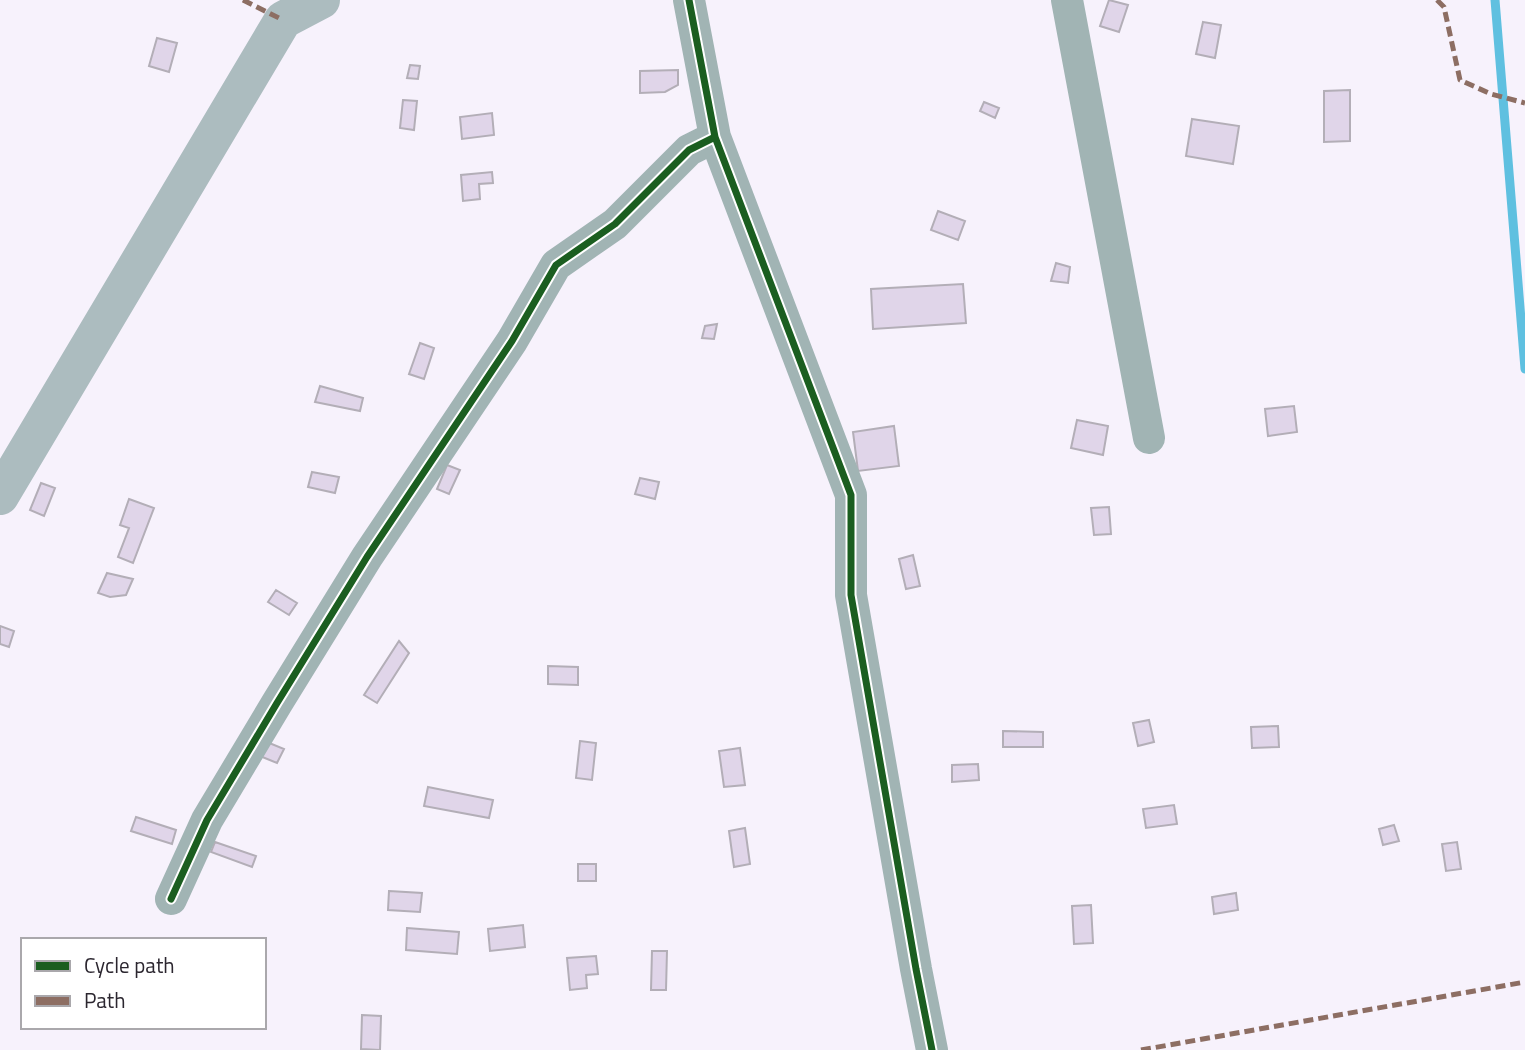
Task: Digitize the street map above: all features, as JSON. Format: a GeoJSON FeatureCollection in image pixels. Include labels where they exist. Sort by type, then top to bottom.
{"type":"FeatureCollection","features":[{"type":"Feature","properties":{"kind":"street"},"geometry":{"type":"LineString","coordinates":[[0,496],[283,20],[321,0]]}},
{"type":"Feature","properties":{"kind":"street"},"geometry":{"type":"LineString","coordinates":[[690,0],[715,137],[851,495],[851,595],[915,969],[932,1050]]}},
{"type":"Feature","properties":{"kind":"street"},"geometry":{"type":"LineString","coordinates":[[1067,0],[1149,438]]}},
{"type":"Feature","properties":{"kind":"street"},"geometry":{"type":"LineString","coordinates":[[171,899],[207,820],[277,703],[367,557],[512,341],[556,265],[615,224],[689,150],[715,137]]}},
{"type":"Feature","properties":{"kind":"building"},"geometry":{"type":"Polygon","coordinates":[[[1109,0],[1128,5],[1119,32],[1100,26],[1109,0]]]}},
{"type":"Feature","properties":{"kind":"building"},"geometry":{"type":"Polygon","coordinates":[[[1203,22],[1221,25],[1215,58],[1196,54],[1203,22]]]}},
{"type":"Feature","properties":{"kind":"building"},"geometry":{"type":"Polygon","coordinates":[[[157,38],[177,43],[169,72],[149,66],[157,38]]]}},
{"type":"Feature","properties":{"kind":"building"},"geometry":{"type":"Polygon","coordinates":[[[410,65],[420,66],[418,79],[407,78],[410,65]]]}},
{"type":"Feature","properties":{"kind":"building"},"geometry":{"type":"Polygon","coordinates":[[[678,70],[678,85],[665,92],[640,93],[640,71],[678,70]]]}},
{"type":"Feature","properties":{"kind":"building"},"geometry":{"type":"Polygon","coordinates":[[[1350,90],[1350,141],[1324,142],[1324,91],[1350,90]]]}},
{"type":"Feature","properties":{"kind":"building"},"geometry":{"type":"Polygon","coordinates":[[[403,100],[417,101],[414,130],[400,128],[403,100]]]}},
{"type":"Feature","properties":{"kind":"building"},"geometry":{"type":"Polygon","coordinates":[[[984,102],[999,108],[995,118],[980,111],[984,102]]]}},
{"type":"Feature","properties":{"kind":"building"},"geometry":{"type":"Polygon","coordinates":[[[492,113],[494,135],[462,139],[460,117],[492,113]]]}},
{"type":"Feature","properties":{"kind":"building"},"geometry":{"type":"Polygon","coordinates":[[[1192,119],[1239,126],[1233,164],[1186,156],[1192,119]]]}},
{"type":"Feature","properties":{"kind":"building"},"geometry":{"type":"Polygon","coordinates":[[[492,172],[493,183],[479,184],[480,199],[463,201],[461,175],[492,172]]]}},
{"type":"Feature","properties":{"kind":"building"},"geometry":{"type":"Polygon","coordinates":[[[938,211],[965,221],[958,240],[931,230],[938,211]]]}},
{"type":"Feature","properties":{"kind":"building"},"geometry":{"type":"Polygon","coordinates":[[[1056,263],[1070,267],[1068,283],[1051,281],[1056,263]]]}},
{"type":"Feature","properties":{"kind":"building"},"geometry":{"type":"Polygon","coordinates":[[[963,284],[966,323],[873,329],[871,289],[963,284]]]}},
{"type":"Feature","properties":{"kind":"building"},"geometry":{"type":"Polygon","coordinates":[[[717,324],[714,339],[702,338],[705,326],[717,324]]]}},
{"type":"Feature","properties":{"kind":"building"},"geometry":{"type":"Polygon","coordinates":[[[420,343],[434,348],[424,379],[409,374],[420,343]]]}},
{"type":"Feature","properties":{"kind":"building"},"geometry":{"type":"Polygon","coordinates":[[[320,386],[363,398],[360,411],[315,402],[320,386]]]}},
{"type":"Feature","properties":{"kind":"building"},"geometry":{"type":"Polygon","coordinates":[[[1294,406],[1297,432],[1268,436],[1265,409],[1294,406]]]}},
{"type":"Feature","properties":{"kind":"building"},"geometry":{"type":"Polygon","coordinates":[[[1077,420],[1108,426],[1103,455],[1071,448],[1077,420]]]}},
{"type":"Feature","properties":{"kind":"building"},"geometry":{"type":"Polygon","coordinates":[[[894,426],[899,466],[858,471],[853,432],[894,426]]]}},
{"type":"Feature","properties":{"kind":"building"},"geometry":{"type":"Polygon","coordinates":[[[447,465],[460,470],[449,494],[437,489],[447,465]]]}},
{"type":"Feature","properties":{"kind":"building"},"geometry":{"type":"Polygon","coordinates":[[[312,472],[339,477],[335,493],[308,487],[312,472]]]}},
{"type":"Feature","properties":{"kind":"building"},"geometry":{"type":"Polygon","coordinates":[[[640,478],[659,482],[655,499],[635,494],[640,478]]]}},
{"type":"Feature","properties":{"kind":"building"},"geometry":{"type":"Polygon","coordinates":[[[41,483],[55,488],[44,516],[30,510],[41,483]]]}},
{"type":"Feature","properties":{"kind":"building"},"geometry":{"type":"Polygon","coordinates":[[[129,499],[154,508],[133,563],[118,557],[129,528],[120,525],[129,499]]]}},
{"type":"Feature","properties":{"kind":"building"},"geometry":{"type":"Polygon","coordinates":[[[1109,507],[1111,534],[1094,535],[1091,508],[1109,507]]]}},
{"type":"Feature","properties":{"kind":"building"},"geometry":{"type":"Polygon","coordinates":[[[913,555],[920,586],[906,589],[899,559],[913,555]]]}},
{"type":"Feature","properties":{"kind":"building"},"geometry":{"type":"Polygon","coordinates":[[[107,573],[133,579],[126,595],[110,597],[98,593],[107,573]]]}},
{"type":"Feature","properties":{"kind":"building"},"geometry":{"type":"Polygon","coordinates":[[[276,590],[297,603],[289,615],[268,602],[276,590]]]}},
{"type":"Feature","properties":{"kind":"building"},"geometry":{"type":"Polygon","coordinates":[[[0,626],[14,631],[9,647],[0,644],[0,626]]]}},
{"type":"Feature","properties":{"kind":"building"},"geometry":{"type":"Polygon","coordinates":[[[399,641],[409,653],[377,703],[364,695],[399,641]]]}},
{"type":"Feature","properties":{"kind":"building"},"geometry":{"type":"Polygon","coordinates":[[[548,666],[578,667],[578,685],[548,684],[548,666]]]}},
{"type":"Feature","properties":{"kind":"building"},"geometry":{"type":"Polygon","coordinates":[[[1149,720],[1154,742],[1138,746],[1133,723],[1149,720]]]}},
{"type":"Feature","properties":{"kind":"building"},"geometry":{"type":"Polygon","coordinates":[[[1278,726],[1279,747],[1252,748],[1251,727],[1278,726]]]}},
{"type":"Feature","properties":{"kind":"building"},"geometry":{"type":"Polygon","coordinates":[[[1003,731],[1043,732],[1043,747],[1003,747],[1003,731]]]}},
{"type":"Feature","properties":{"kind":"building"},"geometry":{"type":"Polygon","coordinates":[[[262,740],[284,749],[277,763],[255,754],[262,740]]]}},
{"type":"Feature","properties":{"kind":"building"},"geometry":{"type":"Polygon","coordinates":[[[580,741],[596,743],[592,780],[576,778],[580,741]]]}},
{"type":"Feature","properties":{"kind":"building"},"geometry":{"type":"Polygon","coordinates":[[[740,748],[745,785],[724,787],[719,751],[740,748]]]}},
{"type":"Feature","properties":{"kind":"building"},"geometry":{"type":"Polygon","coordinates":[[[978,764],[979,780],[952,782],[952,765],[978,764]]]}},
{"type":"Feature","properties":{"kind":"building"},"geometry":{"type":"Polygon","coordinates":[[[428,787],[493,800],[489,818],[424,806],[428,787]]]}},
{"type":"Feature","properties":{"kind":"building"},"geometry":{"type":"Polygon","coordinates":[[[1174,805],[1177,824],[1146,828],[1143,809],[1174,805]]]}},
{"type":"Feature","properties":{"kind":"building"},"geometry":{"type":"Polygon","coordinates":[[[136,817],[176,830],[172,844],[131,831],[136,817]]]}},
{"type":"Feature","properties":{"kind":"building"},"geometry":{"type":"Polygon","coordinates":[[[1394,825],[1399,841],[1383,845],[1379,829],[1394,825]]]}},
{"type":"Feature","properties":{"kind":"building"},"geometry":{"type":"Polygon","coordinates":[[[745,828],[750,864],[734,867],[729,831],[745,828]]]}},
{"type":"Feature","properties":{"kind":"building"},"geometry":{"type":"Polygon","coordinates":[[[215,842],[256,856],[252,867],[211,852],[215,842]]]}},
{"type":"Feature","properties":{"kind":"building"},"geometry":{"type":"Polygon","coordinates":[[[1457,842],[1461,869],[1446,871],[1442,844],[1457,842]]]}},
{"type":"Feature","properties":{"kind":"building"},"geometry":{"type":"Polygon","coordinates":[[[578,864],[596,864],[596,881],[578,881],[578,864]]]}},
{"type":"Feature","properties":{"kind":"building"},"geometry":{"type":"Polygon","coordinates":[[[389,891],[422,893],[420,912],[388,910],[389,891]]]}},
{"type":"Feature","properties":{"kind":"building"},"geometry":{"type":"Polygon","coordinates":[[[1236,893],[1238,910],[1214,914],[1212,897],[1236,893]]]}},
{"type":"Feature","properties":{"kind":"building"},"geometry":{"type":"Polygon","coordinates":[[[1091,905],[1093,943],[1074,944],[1072,906],[1091,905]]]}},
{"type":"Feature","properties":{"kind":"building"},"geometry":{"type":"Polygon","coordinates":[[[523,925],[525,947],[490,951],[488,929],[523,925]]]}},
{"type":"Feature","properties":{"kind":"building"},"geometry":{"type":"Polygon","coordinates":[[[407,928],[459,932],[457,954],[406,950],[407,928]]]}},
{"type":"Feature","properties":{"kind":"building"},"geometry":{"type":"Polygon","coordinates":[[[652,951],[667,951],[666,990],[651,990],[652,951]]]}},
{"type":"Feature","properties":{"kind":"building"},"geometry":{"type":"Polygon","coordinates":[[[596,956],[598,974],[586,975],[587,988],[570,990],[567,958],[596,956]]]}},
{"type":"Feature","properties":{"kind":"building"},"geometry":{"type":"Polygon","coordinates":[[[362,1015],[381,1016],[380,1050],[361,1049],[362,1015]]]}},
{"type":"Feature","properties":{"kind":"waterway"},"geometry":{"type":"LineString","coordinates":[[1495,0],[1525,369]]}},
{"type":"Feature","properties":{"kind":"marked path"},"geometry":{"type":"LineString","coordinates":[[243,0],[283,20]]}},
{"type":"Feature","properties":{"kind":"marked path"},"geometry":{"type":"LineString","coordinates":[[1437,0],[1444,7],[1460,80],[1491,94],[1525,103]]}},
{"type":"Feature","properties":{"kind":"marked path"},"geometry":{"type":"LineString","coordinates":[[1141,1050],[1525,982]]}},
{"type":"Feature","properties":{"kind":"cycle path"},"geometry":{"type":"LineString","coordinates":[[689,0],[715,137],[851,495],[851,595],[932,1050]]}},
{"type":"Feature","properties":{"kind":"cycle path"},"geometry":{"type":"LineString","coordinates":[[171,899],[207,820],[277,703],[367,557],[512,341],[556,265],[615,224],[689,150],[715,137]]}}]}
